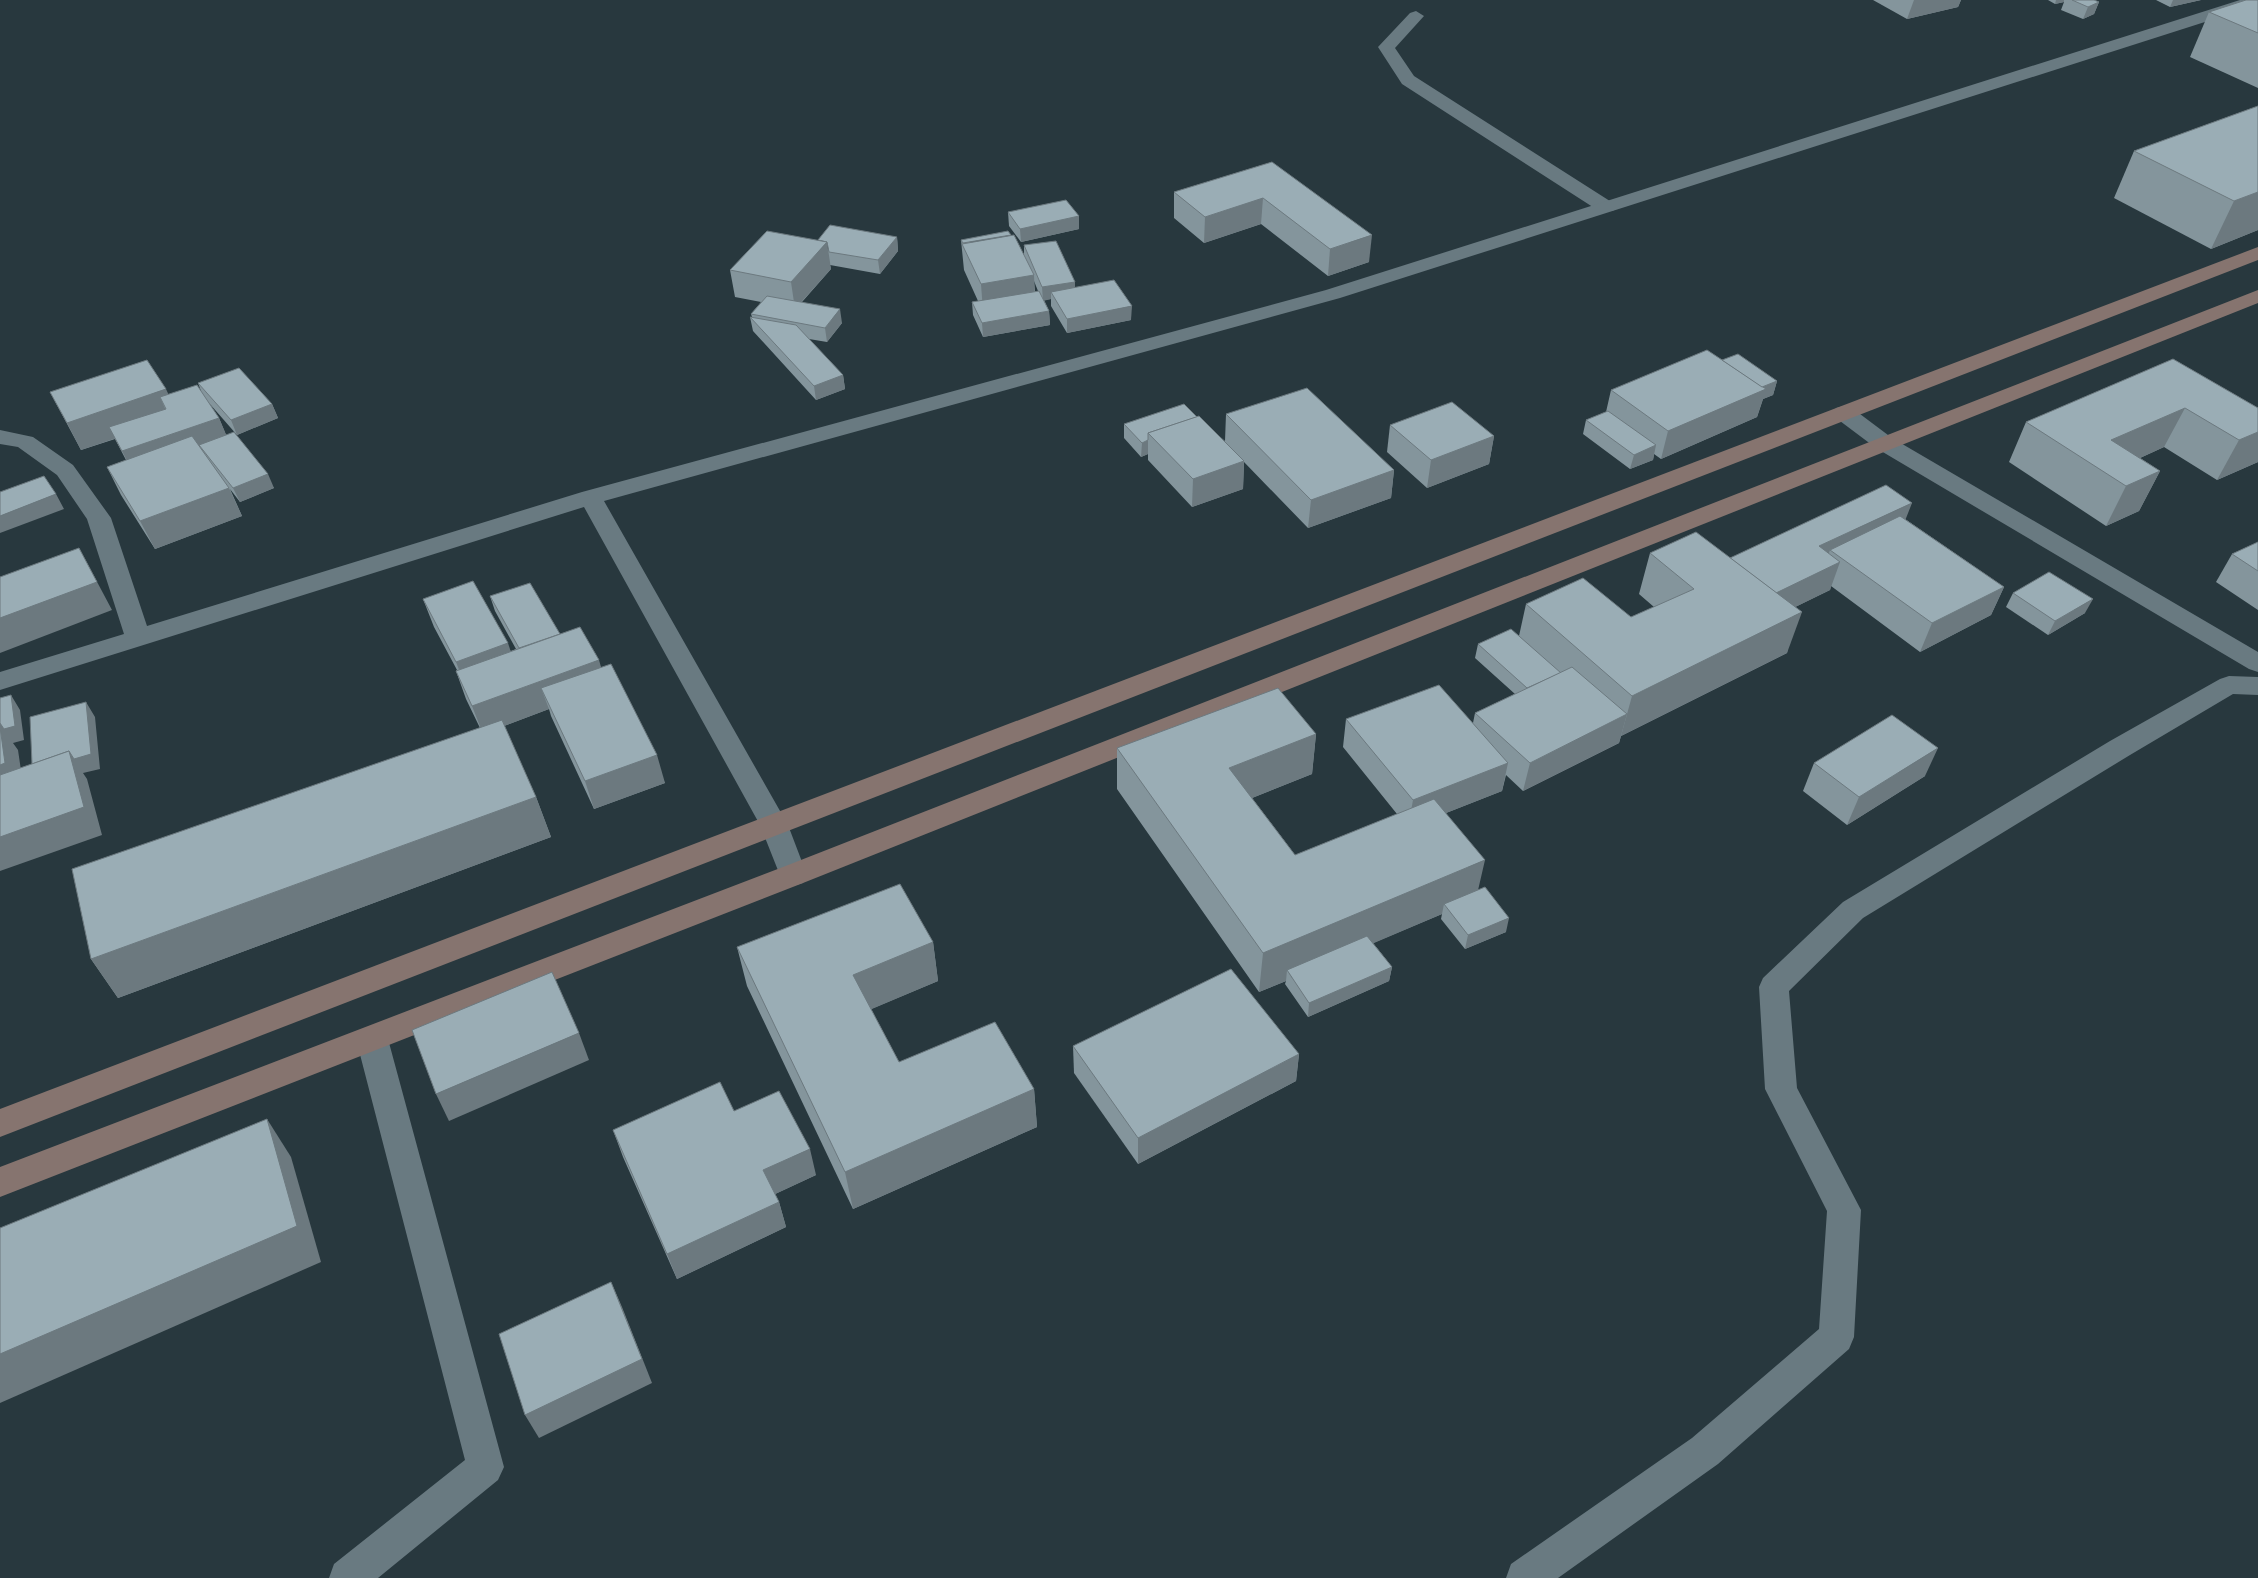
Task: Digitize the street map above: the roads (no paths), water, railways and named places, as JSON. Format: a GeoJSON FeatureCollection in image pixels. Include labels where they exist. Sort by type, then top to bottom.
{"type":"FeatureCollection","features":[{"type":"Feature","properties":{"kind":"main road"},"geometry":{"type":"LineString","coordinates":[[0,1123],[2258,253]]}},
{"type":"Feature","properties":{"kind":"main road"},"geometry":{"type":"LineString","coordinates":[[0,1182],[793,875],[2258,296]]}},
{"type":"Feature","properties":{"kind":"street"},"geometry":{"type":"LineString","coordinates":[[0,681],[590,497],[1333,294],[2257,0]]}},
{"type":"Feature","properties":{"kind":"street"},"geometry":{"type":"LineString","coordinates":[[2238,6],[2258,15]]}},
{"type":"Feature","properties":{"kind":"street"},"geometry":{"type":"LineString","coordinates":[[1416,16],[1386,47],[1408,80],[1606,207]]}},
{"type":"Feature","properties":{"kind":"street"},"geometry":{"type":"LineString","coordinates":[[1844,413],[1884,444],[2258,663]]}},
{"type":"Feature","properties":{"kind":"street"},"geometry":{"type":"LineString","coordinates":[[0,437],[25,442],[64,470],[99,518],[138,638]]}},
{"type":"Feature","properties":{"kind":"street"},"geometry":{"type":"LineString","coordinates":[[590,497],[774,825],[793,875]]}},
{"type":"Feature","properties":{"kind":"street"},"geometry":{"type":"LineString","coordinates":[[1525,1578],[1705,1451],[1836,1337],[1844,1210],[1781,1089],[1774,987],[1853,910],[2112,753],[2229,685],[2258,686]]}},
{"type":"Feature","properties":{"kind":"street"},"geometry":{"type":"LineString","coordinates":[[348,1578],[485,1467],[372,1039]]}}]}
